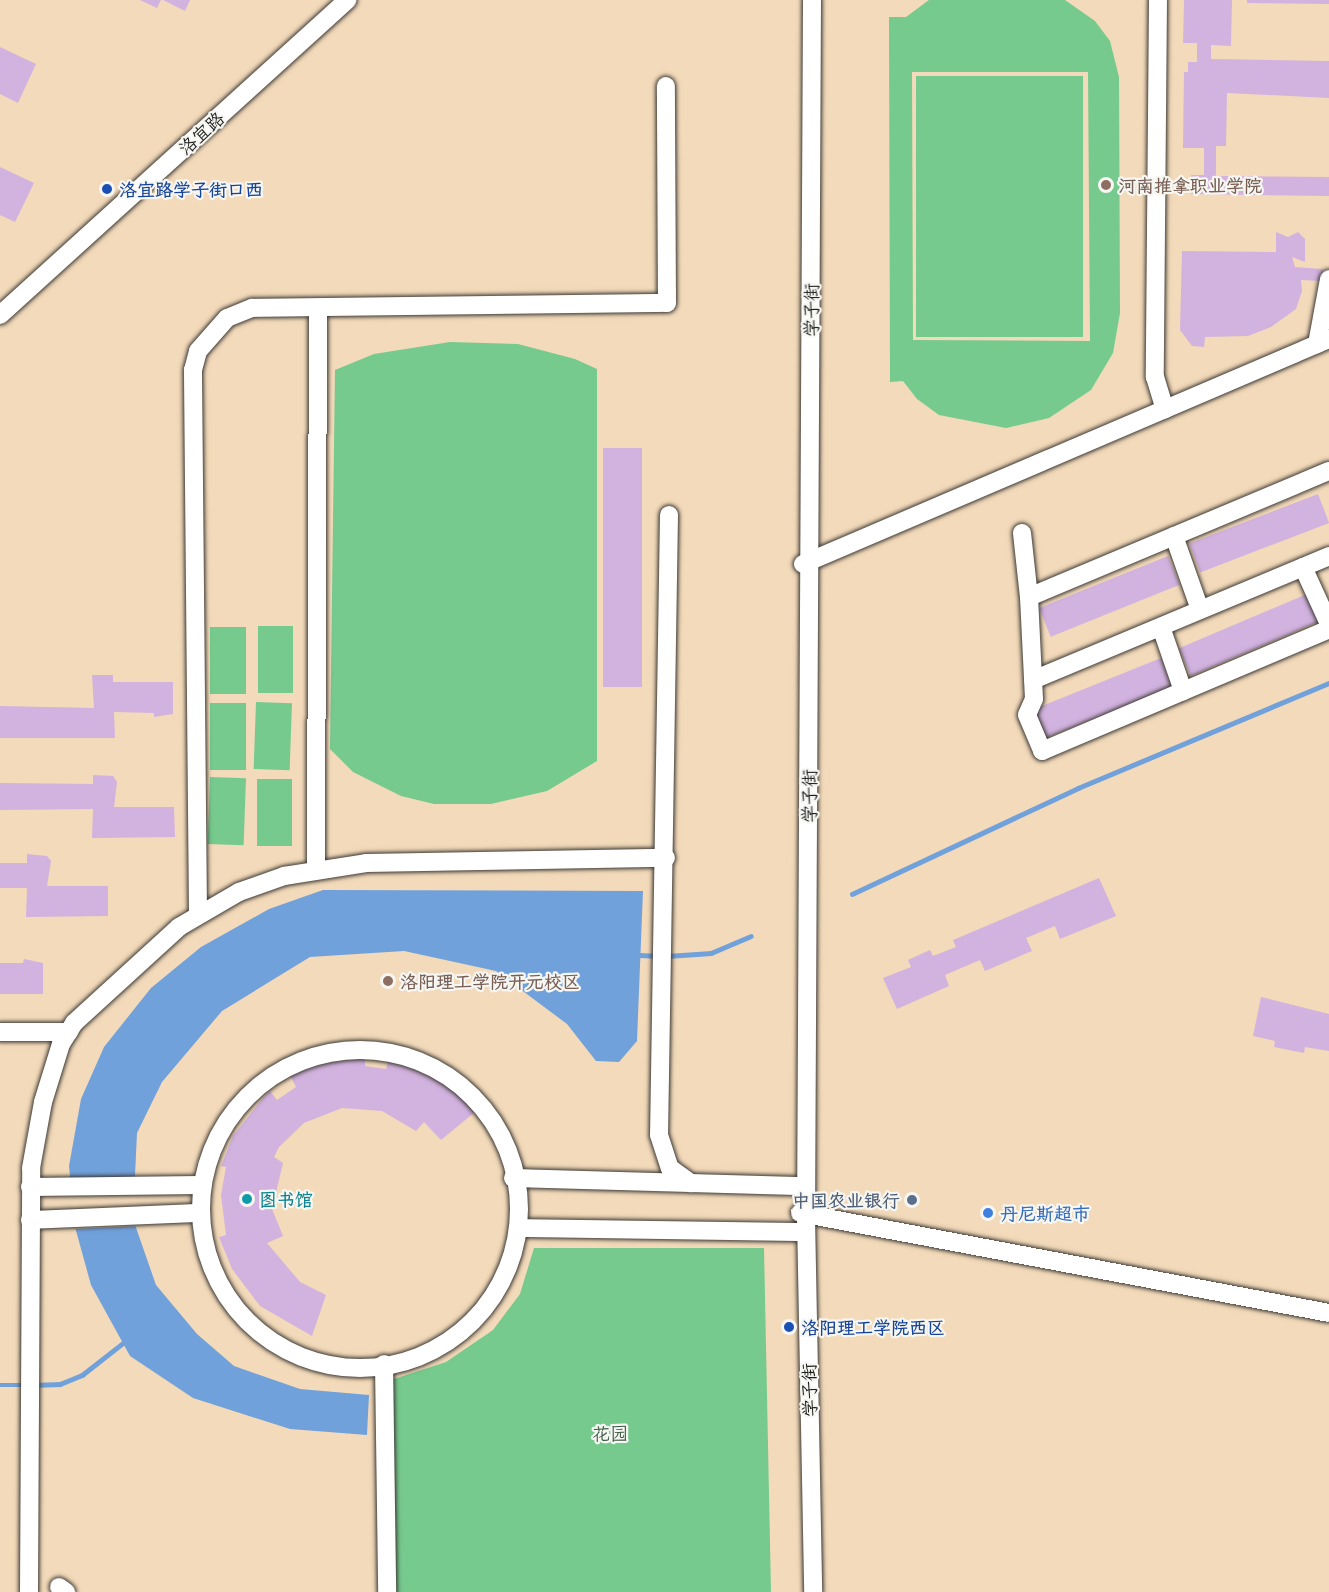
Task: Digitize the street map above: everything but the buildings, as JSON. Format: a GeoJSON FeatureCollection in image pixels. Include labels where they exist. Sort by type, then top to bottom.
{"type":"FeatureCollection","features":[{"type":"Feature","properties":{"kind":"street","name":"洛宜路"},"geometry":{"type":"LineString","coordinates":[[0,299],[330,0]]}},
{"type":"Feature","properties":{"kind":"street","name":"洛宜路"},"geometry":{"type":"LineString","coordinates":[[0,315],[348,0]]}},
{"type":"Feature","properties":{"kind":"street","name":"学子街"},"geometry":{"type":"LineString","coordinates":[[805,0],[807,564]]}},
{"type":"Feature","properties":{"kind":"street","name":"学子街"},"geometry":{"type":"LineString","coordinates":[[807,1592],[803,1186],[812,0]]}},
{"type":"Feature","properties":{"kind":"street"},"geometry":{"type":"LineString","coordinates":[[1158,0],[1155,377],[1165,410]]}},
{"type":"Feature","properties":{"kind":"street"},"geometry":{"type":"LineString","coordinates":[[198,915],[195,359],[211,336],[237,311],[667,303],[666,86]]}},
{"type":"Feature","properties":{"kind":"street"},"geometry":{"type":"LineString","coordinates":[[807,564],[1323,341],[1329,279]]}},
{"type":"Feature","properties":{"kind":"street"},"geometry":{"type":"LineString","coordinates":[[316,869],[318,308]]}},
{"type":"Feature","properties":{"kind":"street"},"geometry":{"type":"LineString","coordinates":[[1029,597],[1329,471]]}},
{"type":"Feature","properties":{"kind":"street"},"geometry":{"type":"LineString","coordinates":[[669,515],[666,858],[659,1135],[670,1168],[691,1183]]}},
{"type":"Feature","properties":{"kind":"street"},"geometry":{"type":"LineString","coordinates":[[1022,533],[1029,597],[1034,699],[1027,715],[1042,751],[1329,629]]}},
{"type":"Feature","properties":{"kind":"street"},"geometry":{"type":"LineString","coordinates":[[1174,536],[1200,610]]}},
{"type":"Feature","properties":{"kind":"street"},"geometry":{"type":"LineString","coordinates":[[1033,680],[1329,556]]}},
{"type":"Feature","properties":{"kind":"street"},"geometry":{"type":"LineString","coordinates":[[1303,567],[1329,624]]}},
{"type":"Feature","properties":{"kind":"street"},"geometry":{"type":"LineString","coordinates":[[1161,627],[1183,691]]}},
{"type":"Feature","properties":{"kind":"street"},"geometry":{"type":"LineString","coordinates":[[29,1592],[30,1187],[34,1143],[44,1102],[69,1032],[95,1001],[147,953],[198,915],[239,892],[316,869],[366,863],[500,858],[666,858]]}},
{"type":"Feature","properties":{"kind":"street"},"geometry":{"type":"LineString","coordinates":[[0,1032],[69,1032]]}},
{"type":"Feature","properties":{"kind":"street"},"geometry":{"type":"LineString","coordinates":[[341,1051],[408,1058],[464,1088],[489,1113],[505,1146],[513,1178],[519,1228],[510,1268],[488,1307],[441,1347],[405,1361],[384,1364],[336,1363],[302,1356],[260,1334],[245,1319],[212,1268],[199,1213],[200,1185],[214,1142],[243,1102],[291,1065],[341,1051]]}},
{"type":"Feature","properties":{"kind":"street"},"geometry":{"type":"LineString","coordinates":[[513,1178],[803,1186]]}},
{"type":"Feature","properties":{"kind":"street"},"geometry":{"type":"LineString","coordinates":[[30,1187],[200,1185]]}},
{"type":"Feature","properties":{"kind":"street"},"geometry":{"type":"LineString","coordinates":[[30,1220],[199,1213]]}},
{"type":"Feature","properties":{"kind":"street"},"geometry":{"type":"LineString","coordinates":[[803,1213],[1329,1313]]}},
{"type":"Feature","properties":{"kind":"street"},"geometry":{"type":"LineString","coordinates":[[519,1228],[803,1232]]}},
{"type":"Feature","properties":{"kind":"street","name":"学子街"},"geometry":{"type":"LineString","coordinates":[[803,1232],[813,1592]]}},
{"type":"Feature","properties":{"kind":"street"},"geometry":{"type":"LineString","coordinates":[[384,1364],[387,1592]]}},
{"type":"Feature","properties":{"kind":"green space"},"geometry":{"type":"Polygon","coordinates":[[[929,0],[1065,0],[1095,21],[1110,41],[1119,77],[1120,313],[1113,353],[1091,390],[1049,418],[1006,428],[939,415],[917,399],[903,381],[890,382],[889,17],[906,17],[929,0]],[[912,72],[913,340],[1090,341],[1088,72],[912,72]]]}},
{"type":"Feature","properties":{"kind":"green space"},"geometry":{"type":"Polygon","coordinates":[[[916,76],[1083,76],[1083,337],[916,337],[916,76]]]}},
{"type":"Feature","properties":{"kind":"green space"},"geometry":{"type":"Polygon","coordinates":[[[450,342],[518,344],[575,359],[597,369],[597,761],[547,791],[491,804],[434,804],[401,796],[353,772],[330,749],[335,370],[374,354],[450,342]]]}},
{"type":"Feature","properties":{"kind":"green space"},"geometry":{"type":"Polygon","coordinates":[[[258,626],[293,626],[293,693],[258,693],[258,626]]]}},
{"type":"Feature","properties":{"kind":"green space"},"geometry":{"type":"Polygon","coordinates":[[[210,627],[246,627],[246,694],[210,694],[210,627]]]}},
{"type":"Feature","properties":{"kind":"green space"},"geometry":{"type":"Polygon","coordinates":[[[256,702],[292,703],[290,770],[254,769],[256,702]]]}},
{"type":"Feature","properties":{"kind":"green space"},"geometry":{"type":"Polygon","coordinates":[[[210,703],[246,703],[246,770],[210,770],[210,703]]]}},
{"type":"Feature","properties":{"kind":"green space"},"geometry":{"type":"Polygon","coordinates":[[[210,777],[246,778],[244,845],[208,844],[210,777]]]}},
{"type":"Feature","properties":{"kind":"green space"},"geometry":{"type":"Polygon","coordinates":[[[257,779],[292,779],[292,846],[257,846],[257,779]]]}},
{"type":"Feature","properties":{"kind":"green space","name":"花园"},"geometry":{"type":"Polygon","coordinates":[[[534,1248],[764,1248],[771,1592],[394,1592],[394,1379],[446,1362],[493,1330],[520,1294],[534,1248]]]}},
{"type":"Feature","properties":{"kind":"water"},"geometry":{"type":"Polygon","coordinates":[[[323,890],[643,891],[637,1041],[619,1062],[596,1061],[567,1024],[496,971],[404,951],[310,957],[222,1011],[162,1082],[137,1133],[133,1219],[156,1285],[197,1334],[234,1366],[300,1389],[369,1395],[367,1435],[290,1429],[193,1398],[130,1356],[91,1285],[75,1227],[69,1166],[81,1099],[104,1047],[151,988],[201,947],[269,909],[323,890]]]}},
{"type":"Feature","properties":{"kind":"pier"},"geometry":{"type":"Polygon","coordinates":[[[68,1181],[138,1190],[139,1226],[73,1229],[68,1181]]]}},
{"type":"Feature","properties":{"kind":"waterway"},"geometry":{"type":"LineString","coordinates":[[852,894],[1078,788],[1329,683]]}},
{"type":"Feature","properties":{"kind":"waterway"},"geometry":{"type":"LineString","coordinates":[[667,956],[711,953],[751,936]]}},
{"type":"Feature","properties":{"kind":"waterway"},"geometry":{"type":"LineString","coordinates":[[640,955],[659,956]]}},
{"type":"Feature","properties":{"kind":"waterway"},"geometry":{"type":"LineString","coordinates":[[33,1385],[60,1384],[82,1375],[123,1343]]}},
{"type":"Feature","properties":{"kind":"waterway"},"geometry":{"type":"LineString","coordinates":[[0,1385],[25,1385]]}},
{"type":"Feature","properties":{"kind":"place","name":"河南推拿职业学院"},"geometry":{"type":"Point","coordinates":[1106,185]}},
{"type":"Feature","properties":{"kind":"place","name":"洛宜路学子街口西"},"geometry":{"type":"Point","coordinates":[107,189]}},
{"type":"Feature","properties":{"kind":"place","name":"洛阳理工学院开元校区"},"geometry":{"type":"Point","coordinates":[388,981]}},
{"type":"Feature","properties":{"kind":"place","name":"图书馆"},"geometry":{"type":"Point","coordinates":[247,1199]}},
{"type":"Feature","properties":{"kind":"place","name":"中国农业银行"},"geometry":{"type":"Point","coordinates":[912,1200]}},
{"type":"Feature","properties":{"kind":"place","name":"丹尼斯超市"},"geometry":{"type":"Point","coordinates":[988,1213]}},
{"type":"Feature","properties":{"kind":"place","name":"洛阳理工学院西区"},"geometry":{"type":"Point","coordinates":[789,1327]}}]}
